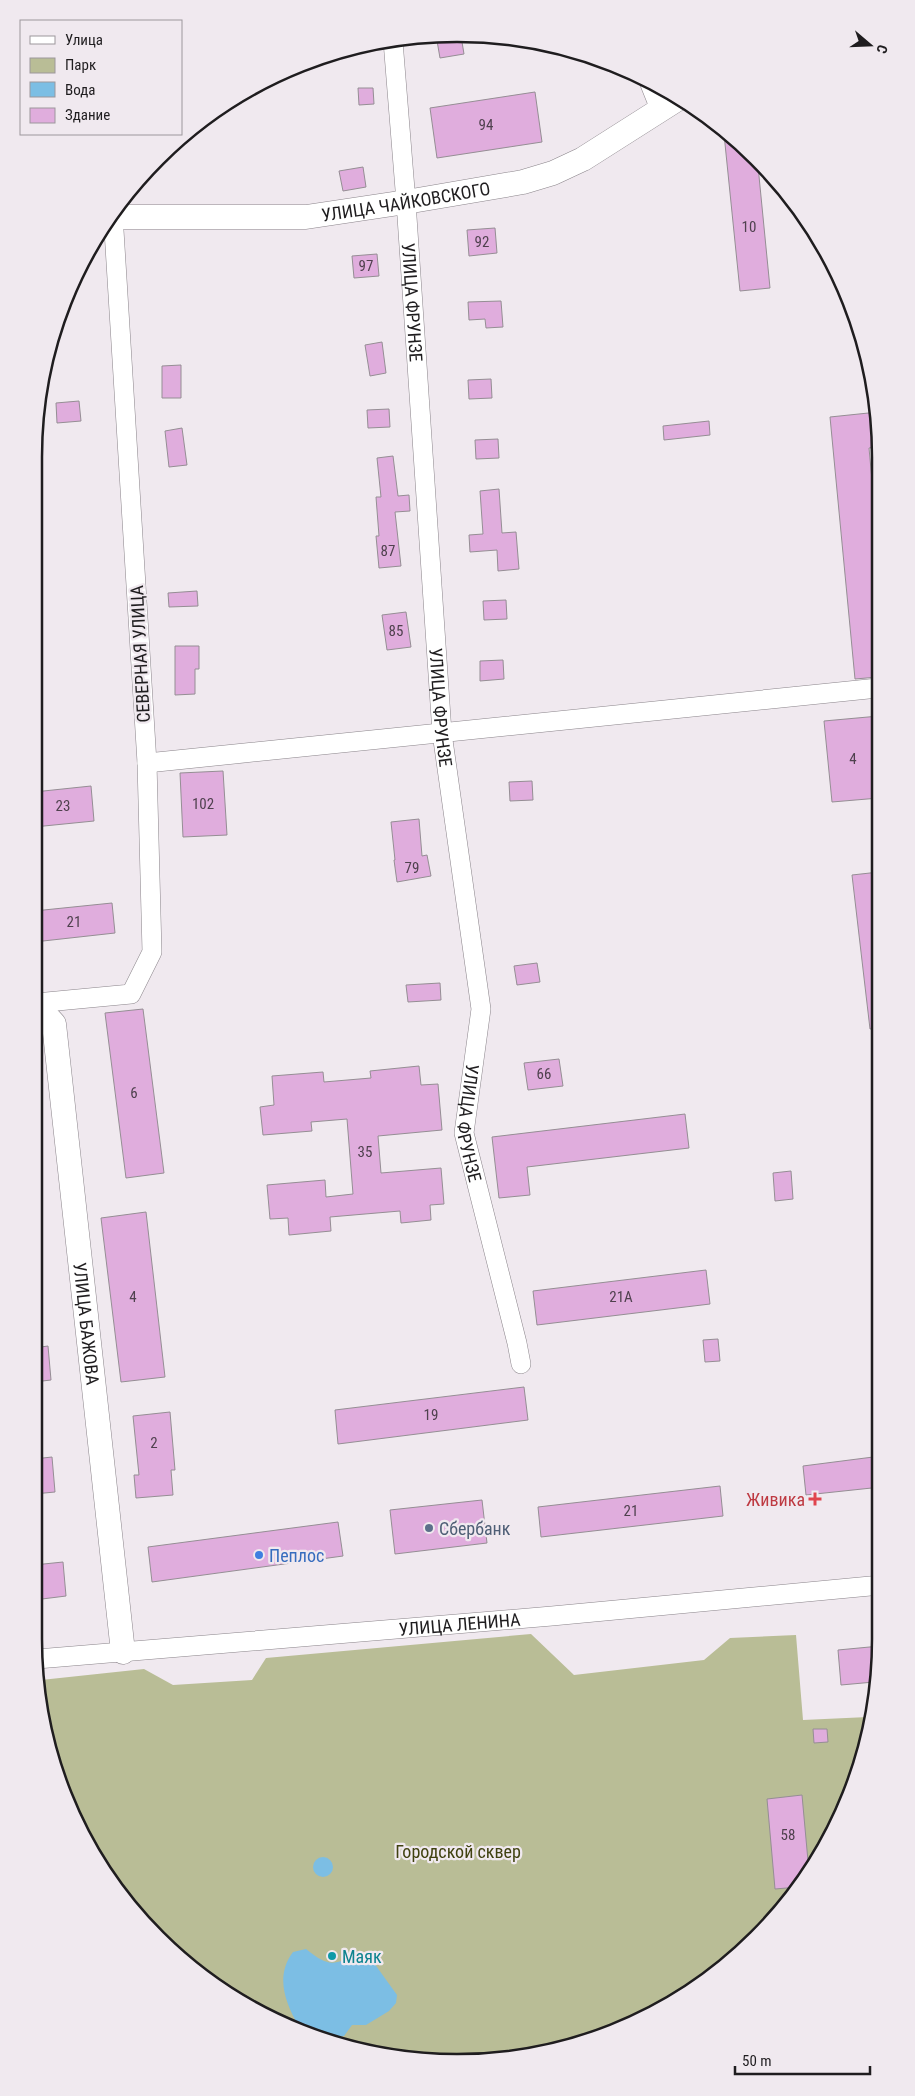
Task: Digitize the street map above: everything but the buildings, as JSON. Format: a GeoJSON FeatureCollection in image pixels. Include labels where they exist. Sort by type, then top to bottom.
{"type":"FeatureCollection","features":[{"type":"Feature","properties":{"kind":"street","name":"УЛИЦА ФРУНЗЕ"},"geometry":{"type":"LineString","coordinates":[[394,47],[406,202],[442,732],[481,1009],[464,1133],[521,1364]]}},
{"type":"Feature","properties":{"kind":"street","name":"УЛИЦА ЧАЙКОВСКОГО"},"geometry":{"type":"LineString","coordinates":[[120,216],[306,217],[523,182],[553,173],[583,159],[669,104]]}},
{"type":"Feature","properties":{"kind":"street","name":"СЕВЕРНАЯ УЛИЦА"},"geometry":{"type":"LineString","coordinates":[[42,1001],[130,994],[152,952],[147,763],[114,225]]}},
{"type":"Feature","properties":{"kind":"street"},"geometry":{"type":"LineString","coordinates":[[147,763],[872,689]]}},
{"type":"Feature","properties":{"kind":"street","name":"УЛИЦА БАЖОВА"},"geometry":{"type":"LineString","coordinates":[[42,1010],[54,1024],[124,1652]]}},
{"type":"Feature","properties":{"kind":"street","name":"УЛИЦА ЛЕНИНА"},"geometry":{"type":"LineString","coordinates":[[43,1659],[552,1616],[872,1586]]}},
{"type":"Feature","properties":{"kind":"green space","name":"Городской сквер"},"geometry":{"type":"Polygon","coordinates":[[[531,1634],[574,1675],[704,1660],[730,1638],[796,1635],[803,1720],[865,1717],[841,1797],[830,1822],[803,1869],[770,1912],[731,1951],[710,1968],[688,1984],[641,2011],[616,2022],[565,2039],[538,2046],[485,2053],[430,2053],[377,2046],[324,2031],[274,2011],[227,1984],[184,1951],[145,1912],[112,1869],[85,1822],[74,1797],[50,1719],[45,1680],[144,1669],[173,1685],[252,1680],[266,1658],[531,1634]]]}},
{"type":"Feature","properties":{"kind":"water"},"geometry":{"type":"Polygon","coordinates":[[[323,1857],[330,1860],[333,1867],[330,1874],[323,1877],[316,1874],[313,1867],[316,1860],[323,1857]]]}},
{"type":"Feature","properties":{"kind":"water"},"geometry":{"type":"Polygon","coordinates":[[[306,1949],[320,1959],[331,1963],[358,1953],[369,1956],[397,1995],[396,2003],[389,2011],[366,2025],[352,2025],[344,2036],[296,2021],[286,1998],[283,1980],[284,1970],[293,1952],[306,1949]]]}},
{"type":"Feature","properties":{"kind":"place","name":"Живика"},"geometry":{"type":"Point","coordinates":[815,1499]}},
{"type":"Feature","properties":{"kind":"place","name":"Сбербанк"},"geometry":{"type":"Point","coordinates":[429,1528]}},
{"type":"Feature","properties":{"kind":"place","name":"Пеплос"},"geometry":{"type":"Point","coordinates":[259,1555]}},
{"type":"Feature","properties":{"kind":"place","name":"Маяк"},"geometry":{"type":"Point","coordinates":[332,1956]}}]}
